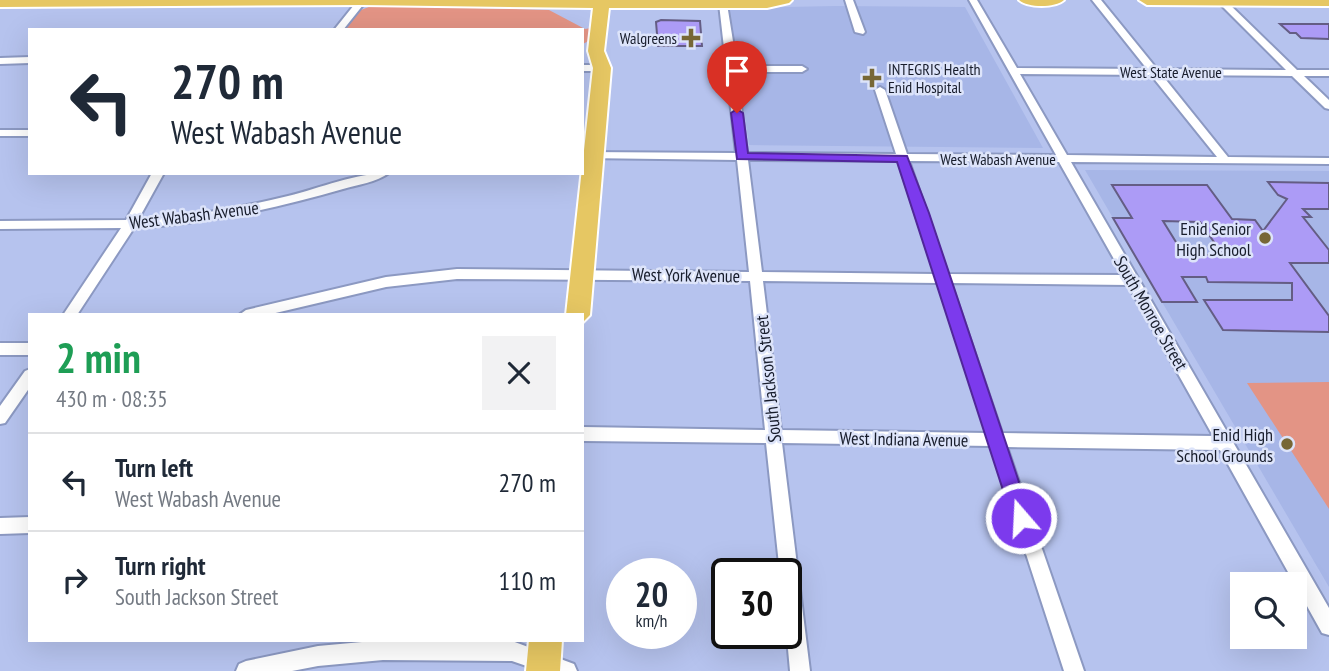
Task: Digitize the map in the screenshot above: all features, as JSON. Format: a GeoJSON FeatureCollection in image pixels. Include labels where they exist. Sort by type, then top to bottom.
{"type":"FeatureCollection","features":[{"type":"Feature","properties":{"kind":"highway"},"geometry":{"type":"LineString","coordinates":[[0,2],[364,0],[723,4],[784,0]]}},
{"type":"Feature","properties":{"kind":"highway"},"geometry":{"type":"LineString","coordinates":[[1027,0],[1056,0]]}},
{"type":"Feature","properties":{"kind":"highway"},"geometry":{"type":"LineString","coordinates":[[1147,0],[1329,1]]}},
{"type":"Feature","properties":{"kind":"highway"},"geometry":{"type":"LineString","coordinates":[[578,313],[592,68],[596,51],[590,43],[608,2]]}},
{"type":"Feature","properties":{"kind":"highway"},"geometry":{"type":"LineString","coordinates":[[592,68],[611,51],[608,2]]}},
{"type":"Feature","properties":{"kind":"street"},"geometry":{"type":"LineString","coordinates":[[340,28],[364,0]]}},
{"type":"Feature","properties":{"kind":"street"},"geometry":{"type":"LineString","coordinates":[[849,0],[860,32]]}},
{"type":"Feature","properties":{"kind":"street","name":"South Monroe Street"},"geometry":{"type":"LineString","coordinates":[[973,0],[1329,626]]}},
{"type":"Feature","properties":{"kind":"street"},"geometry":{"type":"LineString","coordinates":[[1096,0],[1226,161]]}},
{"type":"Feature","properties":{"kind":"street"},"geometry":{"type":"LineString","coordinates":[[1220,0],[1329,106]]}},
{"type":"Feature","properties":{"kind":"street","name":"South Jackson Street"},"geometry":{"type":"LineString","coordinates":[[723,4],[800,671]]}},
{"type":"Feature","properties":{"kind":"street"},"geometry":{"type":"LineString","coordinates":[[0,61],[28,60]]}},
{"type":"Feature","properties":{"kind":"street"},"geometry":{"type":"LineString","coordinates":[[732,69],[802,69]]}},
{"type":"Feature","properties":{"kind":"street","name":"West State Avenue"},"geometry":{"type":"LineString","coordinates":[[1014,71],[1329,72]]}},
{"type":"Feature","properties":{"kind":"street"},"geometry":{"type":"LineString","coordinates":[[880,90],[1074,671]]}},
{"type":"Feature","properties":{"kind":"street"},"geometry":{"type":"LineString","coordinates":[[0,133],[28,132]]}},
{"type":"Feature","properties":{"kind":"street","name":"West Wabash Avenue"},"geometry":{"type":"LineString","coordinates":[[588,155],[1329,161]]}},
{"type":"Feature","properties":{"kind":"street"},"geometry":{"type":"LineString","coordinates":[[72,313],[130,224],[157,175]]}},
{"type":"Feature","properties":{"kind":"street","name":"West Wabash Avenue"},"geometry":{"type":"LineString","coordinates":[[0,225],[175,221],[268,205],[370,176]]}},
{"type":"Feature","properties":{"kind":"street","name":"West York Avenue"},"geometry":{"type":"LineString","coordinates":[[254,313],[423,276],[582,274],[1132,280]]}},
{"type":"Feature","properties":{"kind":"street"},"geometry":{"type":"LineString","coordinates":[[0,349],[28,349]]}},
{"type":"Feature","properties":{"kind":"street"},"geometry":{"type":"LineString","coordinates":[[0,418],[28,378]]}},
{"type":"Feature","properties":{"kind":"street","name":"West Indiana Avenue"},"geometry":{"type":"LineString","coordinates":[[584,434],[1226,443]]}},
{"type":"Feature","properties":{"kind":"street"},"geometry":{"type":"LineString","coordinates":[[0,526],[28,525]]}},
{"type":"Feature","properties":{"kind":"street"},"geometry":{"type":"LineString","coordinates":[[246,671],[318,656],[383,650],[512,651],[550,661]]}},
{"type":"Feature","properties":{"kind":"shaded area"},"geometry":{"type":"Polygon","coordinates":[[[374,5],[549,10],[583,28],[346,28],[361,10],[374,5]]]}},
{"type":"Feature","properties":{"kind":"shaded area","name":"INTEGRIS Health Enid Hospital"},"geometry":{"type":"Polygon","coordinates":[[[835,6],[965,7],[1043,148],[749,145],[729,10],[835,6]]]}},
{"type":"Feature","properties":{"kind":"shaded area"},"geometry":{"type":"Polygon","coordinates":[[[584,28],[591,28],[590,40],[584,43],[584,28]]]}},
{"type":"Feature","properties":{"kind":"shaded area","name":"Enid High School Grounds"},"geometry":{"type":"Polygon","coordinates":[[[1085,170],[1329,171],[1329,587],[1162,302],[1085,170]]]}},
{"type":"Feature","properties":{"kind":"shaded area"},"geometry":{"type":"Polygon","coordinates":[[[1329,382],[1329,509],[1247,383],[1329,382]]]}},
{"type":"Feature","properties":{"kind":"building","name":"Walgreens"},"geometry":{"type":"Polygon","coordinates":[[[700,21],[702,46],[658,46],[656,22],[700,21]]]}},
{"type":"Feature","properties":{"kind":"building"},"geometry":{"type":"Polygon","coordinates":[[[1280,24],[1329,24],[1329,39],[1301,38],[1280,24]]]}},
{"type":"Feature","properties":{"kind":"building","name":"Enid Senior High School"},"geometry":{"type":"Polygon","coordinates":[[[1268,182],[1329,183],[1329,209],[1303,209],[1311,217],[1303,217],[1329,250],[1329,263],[1290,263],[1329,316],[1329,332],[1223,330],[1204,300],[1292,300],[1292,283],[1208,282],[1206,277],[1182,277],[1197,302],[1162,302],[1113,218],[1132,218],[1112,185],[1207,185],[1232,219],[1255,220],[1263,231],[1287,199],[1278,195],[1268,182]],[[1163,221],[1184,255],[1223,255],[1200,222],[1163,221]]]}},
{"type":"Feature","properties":{"kind":"place","name":"Walgreens"},"geometry":{"type":"Point","coordinates":[691,38]}},
{"type":"Feature","properties":{"kind":"place","name":"INTEGRIS Health Enid Hospital"},"geometry":{"type":"Point","coordinates":[872,78]}},
{"type":"Feature","properties":{"kind":"place","name":"Enid Senior High School"},"geometry":{"type":"Point","coordinates":[1265,238]}},
{"type":"Feature","properties":{"kind":"place","name":"Enid High School Grounds"},"geometry":{"type":"Point","coordinates":[1287,444]}},
{"type":"Feature","properties":{"kind":"route"},"geometry":{"type":"LineString","coordinates":[[737,113],[742,157],[902,159],[1021,518]]}}]}
